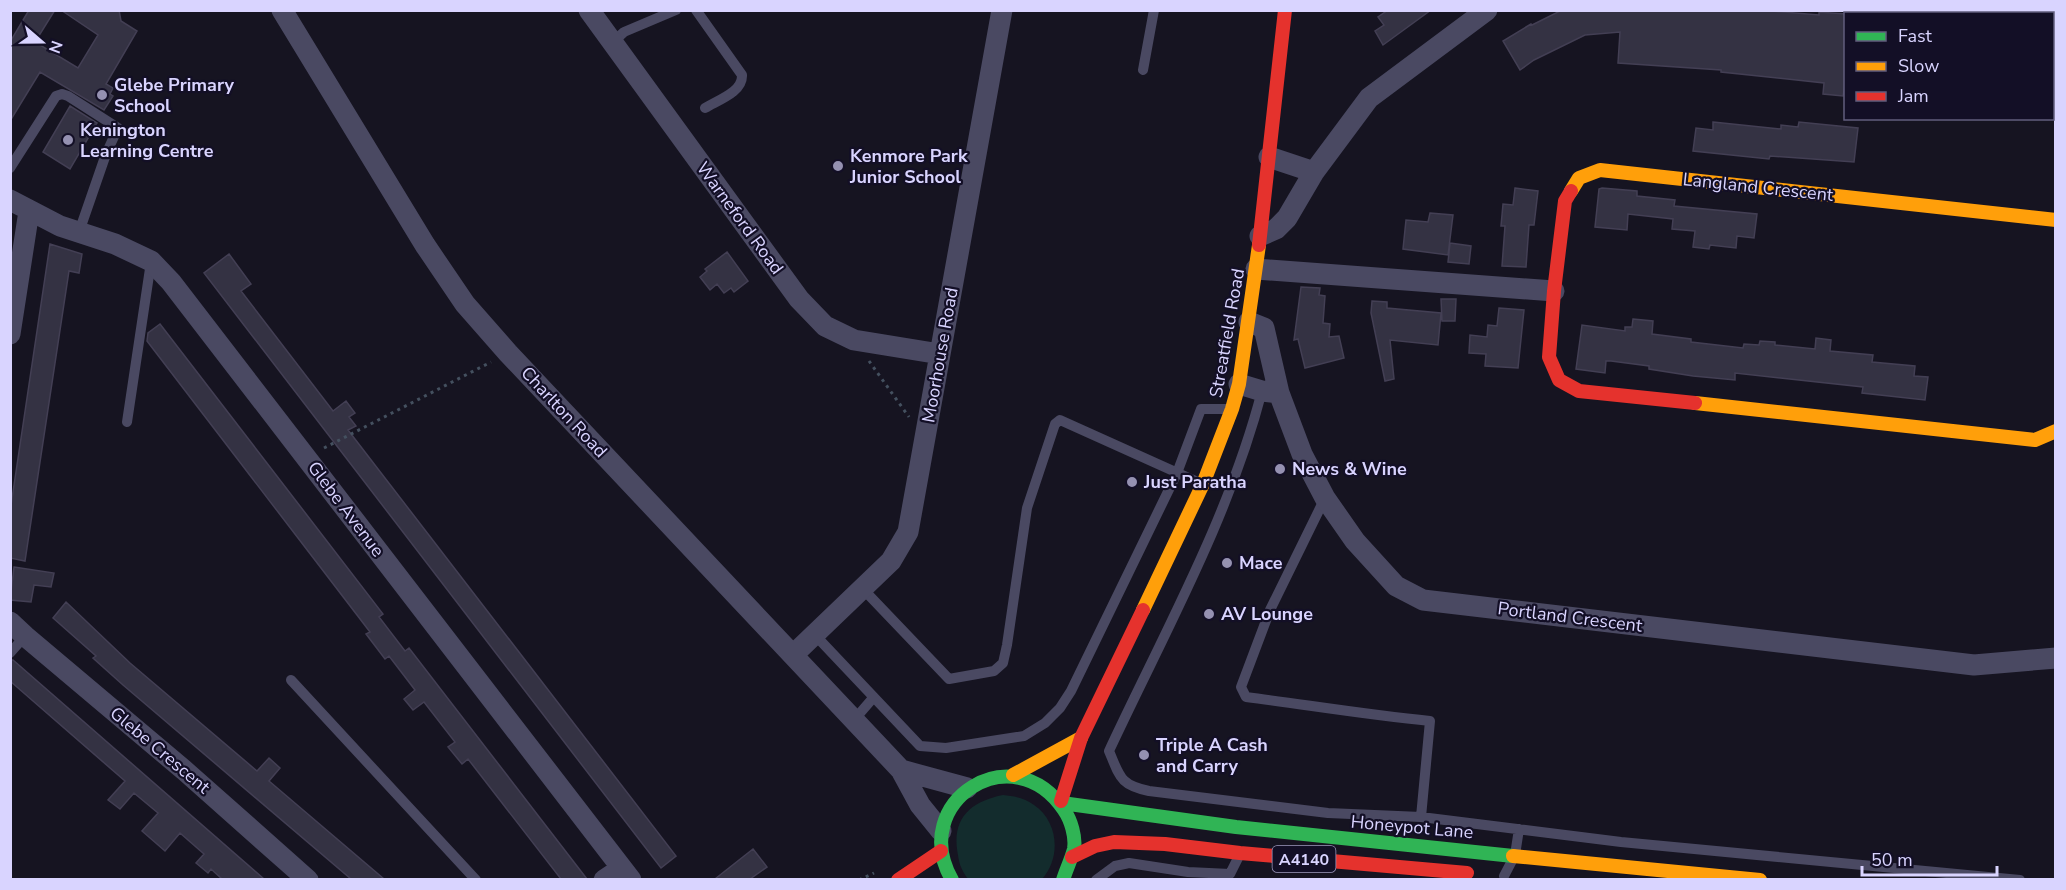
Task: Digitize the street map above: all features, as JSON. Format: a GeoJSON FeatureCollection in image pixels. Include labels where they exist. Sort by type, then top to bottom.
{"type":"FeatureCollection","features":[{"type":"Feature","properties":{"kind":"street","name":"Charlton Road"},"geometry":{"type":"LineString","coordinates":[[282,10],[425,244],[465,304],[508,353],[902,770],[941,841]]}},
{"type":"Feature","properties":{"kind":"street","name":"Warneford Road"},"geometry":{"type":"LineString","coordinates":[[589,10],[799,299],[825,326],[854,340],[940,354]]}},
{"type":"Feature","properties":{"kind":"street","name":"Moorhouse Road"},"geometry":{"type":"LineString","coordinates":[[793,655],[891,561],[908,532],[1002,10]]}},
{"type":"Feature","properties":{"kind":"street","name":"Streatfield Road"},"geometry":{"type":"LineString","coordinates":[[1061,802],[1081,738],[1203,484],[1232,409],[1239,384],[1249,322],[1285,10]]}},
{"type":"Feature","properties":{"kind":"street"},"geometry":{"type":"LineString","coordinates":[[1260,236],[1276,229],[1287,218],[1314,172],[1369,98],[1487,10]]}},
{"type":"Feature","properties":{"kind":"street"},"geometry":{"type":"LineString","coordinates":[[1269,157],[1314,172]]}},
{"type":"Feature","properties":{"kind":"street","name":"Langland Crescent"},"geometry":{"type":"LineString","coordinates":[[2055,220],[1600,170],[1579,178],[1565,201],[1549,357],[1559,380],[1579,391],[2035,440],[2055,431]]}},
{"type":"Feature","properties":{"kind":"street","name":"Glebe Avenue"},"geometry":{"type":"LineString","coordinates":[[10,200],[60,226],[115,244],[151,261],[171,282],[627,874]]}},
{"type":"Feature","properties":{"kind":"street"},"geometry":{"type":"LineString","coordinates":[[10,334],[29,211]]}},
{"type":"Feature","properties":{"kind":"street"},"geometry":{"type":"LineString","coordinates":[[1256,269],[1554,291]]}},
{"type":"Feature","properties":{"kind":"street","name":"Portland Crescent"},"geometry":{"type":"LineString","coordinates":[[1249,322],[1264,328],[1270,392],[1325,498],[1355,542],[1396,586],[1423,600],[1974,664],[2055,658]]}},
{"type":"Feature","properties":{"kind":"street"},"geometry":{"type":"LineString","coordinates":[[1239,384],[1270,392]]}},
{"type":"Feature","properties":{"kind":"street","name":"Glebe Crescent"},"geometry":{"type":"LineString","coordinates":[[18,629],[308,879]]}},
{"type":"Feature","properties":{"kind":"street"},"geometry":{"type":"LineString","coordinates":[[1013,775],[1081,738]]}},
{"type":"Feature","properties":{"kind":"street"},"geometry":{"type":"LineString","coordinates":[[902,770],[967,788]]}},
{"type":"Feature","properties":{"kind":"street"},"geometry":{"type":"LineString","coordinates":[[952,879],[947,872],[941,841],[946,815],[955,800],[967,788],[989,778],[1013,775],[1029,778],[1043,785],[1061,802],[1070,820],[1074,838],[1072,857],[1063,879]]}},
{"type":"Feature","properties":{"kind":"street","name":"Honeypot Lane"},"geometry":{"type":"LineString","coordinates":[[1061,802],[1195,809],[1314,836],[1760,879]]}},
{"type":"Feature","properties":{"kind":"street"},"geometry":{"type":"LineString","coordinates":[[898,879],[941,841]]}},
{"type":"Feature","properties":{"kind":"street","name":"A4140"},"geometry":{"type":"LineString","coordinates":[[1072,857],[1095,846],[1114,842],[1165,844],[1240,853],[1338,871],[1498,875]]}},
{"type":"Feature","properties":{"kind":"street"},"geometry":{"type":"LineString","coordinates":[[604,879],[627,874]]}},
{"type":"Feature","properties":{"kind":"lane"},"geometry":{"type":"LineString","coordinates":[[612,44],[624,32],[676,10]]}},
{"type":"Feature","properties":{"kind":"lane"},"geometry":{"type":"LineString","coordinates":[[696,10],[742,75],[742,82],[738,88],[705,108]]}},
{"type":"Feature","properties":{"kind":"lane"},"geometry":{"type":"LineString","coordinates":[[1143,70],[1154,10]]}},
{"type":"Feature","properties":{"kind":"lane"},"geometry":{"type":"LineString","coordinates":[[10,168],[56,96],[62,94],[68,96],[118,128],[106,153],[80,232]]}},
{"type":"Feature","properties":{"kind":"lane"},"geometry":{"type":"LineString","coordinates":[[127,422],[151,261]]}},
{"type":"Feature","properties":{"kind":"lane"},"geometry":{"type":"LineString","coordinates":[[815,635],[920,746],[946,748],[1024,736],[1045,723],[1060,708],[1071,691],[1118,662],[1192,578],[1231,490],[1270,392]]}},
{"type":"Feature","properties":{"kind":"lane"},"geometry":{"type":"LineString","coordinates":[[1232,409],[1201,409],[1177,473],[1118,662],[1109,751],[1119,776],[1130,787],[1195,809],[1420,817],[1621,842],[2020,879]]}},
{"type":"Feature","properties":{"kind":"lane"},"geometry":{"type":"LineString","coordinates":[[863,589],[949,679],[994,671],[1003,663],[1007,645],[1027,508],[1055,424],[1060,420],[1076,426],[1203,484]]}},
{"type":"Feature","properties":{"kind":"lane"},"geometry":{"type":"LineString","coordinates":[[1325,498],[1270,610],[1240,687],[1246,697],[1341,709],[1362,714],[1430,721],[1420,817]]}},
{"type":"Feature","properties":{"kind":"lane"},"geometry":{"type":"LineString","coordinates":[[10,653],[18,629]]}},
{"type":"Feature","properties":{"kind":"lane"},"geometry":{"type":"LineString","coordinates":[[291,680],[476,879]]}},
{"type":"Feature","properties":{"kind":"lane"},"geometry":{"type":"LineString","coordinates":[[854,720],[873,698]]}},
{"type":"Feature","properties":{"kind":"lane"},"geometry":{"type":"LineString","coordinates":[[1498,875],[1515,855],[1519,829]]}},
{"type":"Feature","properties":{"kind":"lane"},"geometry":{"type":"LineString","coordinates":[[1096,879],[1115,866],[1129,863],[1188,872],[1230,874],[1240,853]]}},
{"type":"Feature","properties":{"kind":"path"},"geometry":{"type":"LineString","coordinates":[[854,340],[925,440]]}},
{"type":"Feature","properties":{"kind":"path"},"geometry":{"type":"LineString","coordinates":[[306,457],[508,353]]}},
{"type":"Feature","properties":{"kind":"green space"},"geometry":{"type":"Polygon","coordinates":[[[1003,795],[1031,803],[1042,812],[1053,830],[1055,840],[1052,861],[1042,879],[968,879],[959,862],[957,837],[962,819],[974,806],[1003,795]]]}},
{"type":"Feature","properties":{"kind":"building"},"geometry":{"type":"Polygon","coordinates":[[[29,10],[55,10],[35,42],[78,68],[98,35],[61,10],[119,10],[121,21],[137,31],[106,84],[113,88],[110,94],[113,96],[104,110],[40,72],[10,121],[10,42],[29,10]]]}},
{"type":"Feature","properties":{"kind":"building"},"geometry":{"type":"Polygon","coordinates":[[[1388,10],[1431,10],[1383,45],[1375,31],[1384,25],[1378,17],[1388,10]]]}},
{"type":"Feature","properties":{"kind":"building"},"geometry":{"type":"Polygon","coordinates":[[[1562,10],[1760,10],[1819,15],[1819,12],[1844,14],[1843,96],[1823,94],[1824,83],[1721,72],[1721,70],[1618,63],[1620,32],[1585,35],[1534,60],[1520,70],[1503,41],[1562,10]]]}},
{"type":"Feature","properties":{"kind":"building","name":"Kenington Learning Centre"},"geometry":{"type":"Polygon","coordinates":[[[70,106],[97,123],[70,169],[43,152],[70,106]]]}},
{"type":"Feature","properties":{"kind":"building"},"geometry":{"type":"Polygon","coordinates":[[[1713,122],[1781,129],[1781,125],[1798,127],[1799,122],[1858,128],[1854,162],[1770,156],[1769,159],[1693,151],[1696,128],[1713,130],[1713,122]]]}},
{"type":"Feature","properties":{"kind":"building"},"geometry":{"type":"Polygon","coordinates":[[[1515,188],[1538,191],[1534,225],[1529,225],[1526,267],[1502,266],[1505,226],[1501,226],[1503,204],[1513,205],[1515,188]]]}},
{"type":"Feature","properties":{"kind":"building"},"geometry":{"type":"Polygon","coordinates":[[[1599,189],[1637,191],[1637,196],[1675,200],[1674,206],[1757,214],[1754,238],[1737,236],[1736,248],[1710,245],[1709,249],[1693,247],[1695,231],[1672,229],[1673,219],[1628,214],[1627,230],[1595,227],[1599,189]]]}},
{"type":"Feature","properties":{"kind":"building"},"geometry":{"type":"Polygon","coordinates":[[[1430,213],[1453,215],[1448,255],[1403,249],[1406,220],[1428,222],[1430,213]]]}},
{"type":"Feature","properties":{"kind":"building"},"geometry":{"type":"Polygon","coordinates":[[[1450,243],[1471,246],[1469,264],[1448,262],[1450,243]]]}},
{"type":"Feature","properties":{"kind":"building"},"geometry":{"type":"Polygon","coordinates":[[[50,244],[82,254],[79,273],[69,271],[25,561],[10,558],[10,512],[50,244]]]}},
{"type":"Feature","properties":{"kind":"building"},"geometry":{"type":"Polygon","coordinates":[[[727,252],[748,281],[734,292],[731,288],[724,293],[717,284],[710,290],[700,277],[707,271],[705,269],[727,252]]]}},
{"type":"Feature","properties":{"kind":"building"},"geometry":{"type":"Polygon","coordinates":[[[229,254],[251,284],[241,291],[333,411],[346,401],[355,413],[349,417],[356,426],[348,430],[676,856],[661,868],[204,273],[229,254]]]}},
{"type":"Feature","properties":{"kind":"building"},"geometry":{"type":"Polygon","coordinates":[[[1301,287],[1320,288],[1319,295],[1325,296],[1323,323],[1330,324],[1329,337],[1339,336],[1344,358],[1305,368],[1298,339],[1294,340],[1301,287]]]}},
{"type":"Feature","properties":{"kind":"building"},"geometry":{"type":"Polygon","coordinates":[[[1441,299],[1456,299],[1455,321],[1442,321],[1441,299]]]}},
{"type":"Feature","properties":{"kind":"building"},"geometry":{"type":"Polygon","coordinates":[[[1372,301],[1387,302],[1387,308],[1441,313],[1438,345],[1390,340],[1394,379],[1385,381],[1371,313],[1372,301]]]}},
{"type":"Feature","properties":{"kind":"building"},"geometry":{"type":"Polygon","coordinates":[[[1499,308],[1524,310],[1518,368],[1485,366],[1486,354],[1469,353],[1470,335],[1487,337],[1488,325],[1497,326],[1499,308]]]}},
{"type":"Feature","properties":{"kind":"building"},"geometry":{"type":"Polygon","coordinates":[[[1633,319],[1653,321],[1652,334],[1691,339],[1691,342],[1743,348],[1744,344],[1759,345],[1760,341],[1815,349],[1816,338],[1831,340],[1830,351],[1873,355],[1872,362],[1915,366],[1914,376],[1928,377],[1925,400],[1862,393],[1863,387],[1735,373],[1735,380],[1693,376],[1649,369],[1649,366],[1611,361],[1606,361],[1605,373],[1576,369],[1582,325],[1625,331],[1625,327],[1632,327],[1633,319]]]}},
{"type":"Feature","properties":{"kind":"building"},"geometry":{"type":"Polygon","coordinates":[[[160,324],[383,614],[379,617],[405,651],[409,648],[587,879],[561,879],[468,759],[462,764],[448,747],[455,742],[424,702],[413,710],[404,699],[415,690],[389,656],[385,659],[366,634],[370,632],[147,341],[148,333],[160,324]]]}},
{"type":"Feature","properties":{"kind":"building"},"geometry":{"type":"Polygon","coordinates":[[[14,567],[54,573],[51,587],[34,585],[31,602],[10,600],[14,567]]]}},
{"type":"Feature","properties":{"kind":"building"},"geometry":{"type":"Polygon","coordinates":[[[66,602],[130,663],[257,771],[269,758],[280,768],[269,781],[384,879],[351,879],[123,685],[93,658],[96,656],[53,618],[66,602]]]}},
{"type":"Feature","properties":{"kind":"building"},"geometry":{"type":"Polygon","coordinates":[[[10,660],[13,660],[264,879],[222,879],[211,869],[208,873],[196,863],[204,854],[180,833],[165,851],[142,831],[158,813],[134,793],[120,809],[108,800],[125,781],[10,681],[10,660]]]}},
{"type":"Feature","properties":{"kind":"building"},"geometry":{"type":"Polygon","coordinates":[[[753,849],[767,867],[750,879],[715,879],[753,849]]]}},
{"type":"Feature","properties":{"kind":"traffic: fast"},"geometry":{"type":"LineString","coordinates":[[952,880],[942,851],[943,825],[954,803],[972,787],[995,778],[1019,778],[1043,788],[1064,810],[1074,834],[1074,849],[1063,880]]}},
{"type":"Feature","properties":{"kind":"traffic: fast"},"geometry":{"type":"LineString","coordinates":[[1062,803],[1236,827],[1513,856]]}},
{"type":"Feature","properties":{"kind":"traffic: slow"},"geometry":{"type":"LineString","coordinates":[[1571,191],[1579,178],[1600,170],[2056,220]]}},
{"type":"Feature","properties":{"kind":"traffic: slow"},"geometry":{"type":"LineString","coordinates":[[1143,610],[1203,484],[1232,409],[1239,384],[1259,245]]}},
{"type":"Feature","properties":{"kind":"traffic: slow"},"geometry":{"type":"LineString","coordinates":[[1695,403],[2035,440],[2056,431]]}},
{"type":"Feature","properties":{"kind":"traffic: slow"},"geometry":{"type":"LineString","coordinates":[[1013,775],[1081,738]]}},
{"type":"Feature","properties":{"kind":"traffic: slow"},"geometry":{"type":"LineString","coordinates":[[1513,856],[1760,880]]}},
{"type":"Feature","properties":{"kind":"traffic: jam"},"geometry":{"type":"LineString","coordinates":[[1259,245],[1285,10]]}},
{"type":"Feature","properties":{"kind":"traffic: jam"},"geometry":{"type":"LineString","coordinates":[[1571,191],[1565,201],[1549,357],[1559,380],[1579,391],[1695,403]]}},
{"type":"Feature","properties":{"kind":"traffic: jam"},"geometry":{"type":"LineString","coordinates":[[1061,801],[1081,738],[1143,610]]}},
{"type":"Feature","properties":{"kind":"traffic: jam"},"geometry":{"type":"LineString","coordinates":[[1072,857],[1095,846],[1114,842],[1165,844],[1467,873]]}},
{"type":"Feature","properties":{"kind":"traffic: jam"},"geometry":{"type":"LineString","coordinates":[[898,880],[941,851]]}},
{"type":"Feature","properties":{"kind":"place","name":"Glebe Primary School"},"geometry":{"type":"Point","coordinates":[102,95]}},
{"type":"Feature","properties":{"kind":"place","name":"Kenington Learning Centre"},"geometry":{"type":"Point","coordinates":[68,140]}},
{"type":"Feature","properties":{"kind":"place","name":"Kenmore Park Junior School"},"geometry":{"type":"Point","coordinates":[838,166]}},
{"type":"Feature","properties":{"kind":"place","name":"News & Wine"},"geometry":{"type":"Point","coordinates":[1280,469]}},
{"type":"Feature","properties":{"kind":"place","name":"Just Paratha"},"geometry":{"type":"Point","coordinates":[1132,482]}},
{"type":"Feature","properties":{"kind":"place","name":"Mace"},"geometry":{"type":"Point","coordinates":[1227,563]}},
{"type":"Feature","properties":{"kind":"place","name":"AV Lounge"},"geometry":{"type":"Point","coordinates":[1209,614]}},
{"type":"Feature","properties":{"kind":"place","name":"Triple A Cash and Carry"},"geometry":{"type":"Point","coordinates":[1144,755]}}]}
